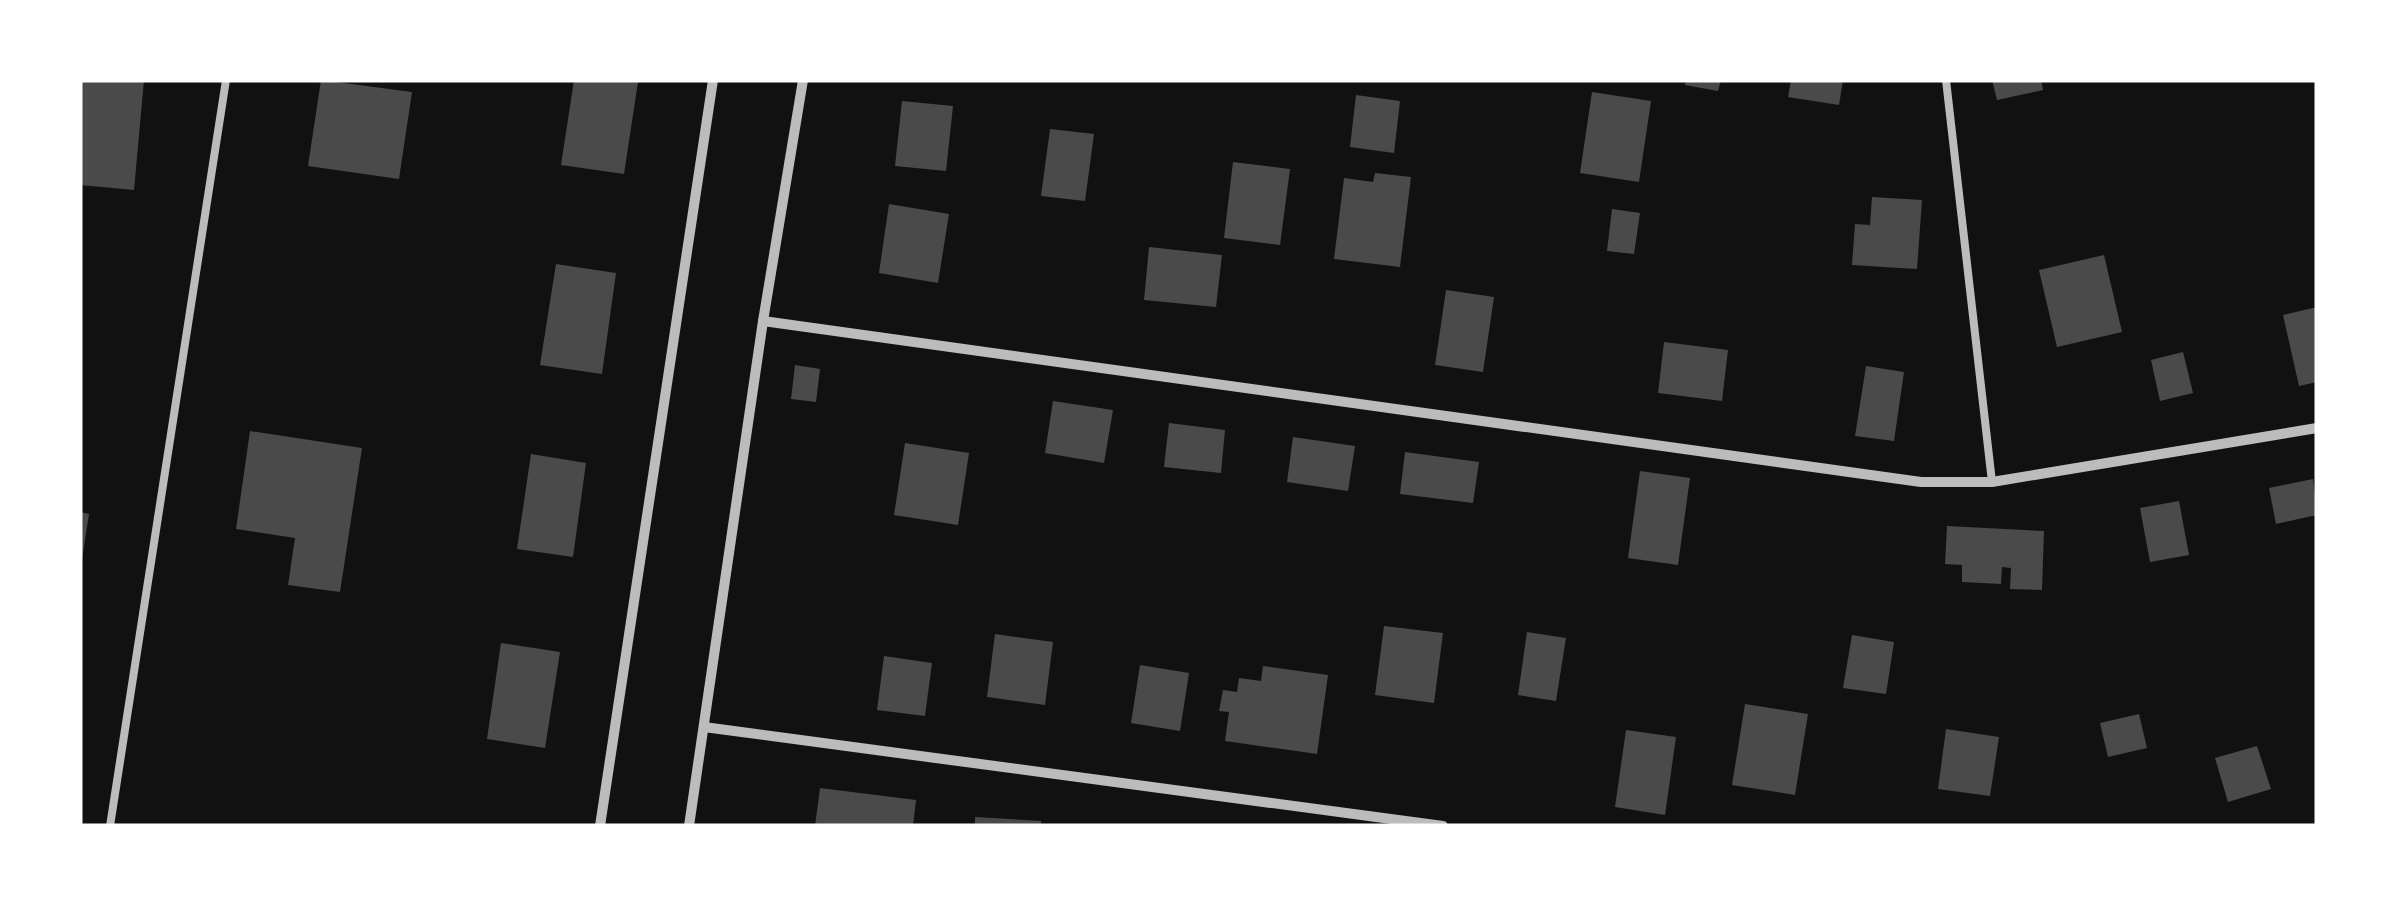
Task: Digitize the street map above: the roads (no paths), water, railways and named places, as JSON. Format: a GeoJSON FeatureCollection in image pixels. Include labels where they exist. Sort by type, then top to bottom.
{"type":"FeatureCollection","features":[{"type":"Feature","properties":{"kind":"street"},"geometry":{"type":"LineString","coordinates":[[600,826],[714,80]]}},
{"type":"Feature","properties":{"kind":"street"},"geometry":{"type":"LineString","coordinates":[[689,826],[763,321],[804,80]]}},
{"type":"Feature","properties":{"kind":"street"},"geometry":{"type":"LineString","coordinates":[[763,321],[1921,482],[1992,482],[2317,428]]}},
{"type":"Feature","properties":{"kind":"street"},"geometry":{"type":"LineString","coordinates":[[704,727],[1443,826]]}},
{"type":"Feature","properties":{"kind":"lane"},"geometry":{"type":"LineString","coordinates":[[110,826],[226,80]]}},
{"type":"Feature","properties":{"kind":"lane"},"geometry":{"type":"LineString","coordinates":[[1946,80],[1992,482]]}}]}
